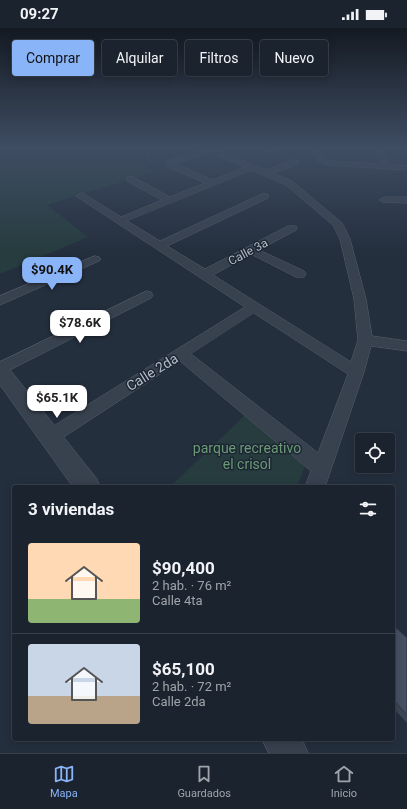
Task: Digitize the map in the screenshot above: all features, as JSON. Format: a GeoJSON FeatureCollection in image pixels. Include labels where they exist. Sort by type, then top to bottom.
{"type":"FeatureCollection","features":[{"type":"Feature","properties":{"kind":"street"},"geometry":{"type":"LineString","coordinates":[[137,183],[169,200]]}},
{"type":"Feature","properties":{"kind":"street"},"geometry":{"type":"LineString","coordinates":[[119,221],[211,183]]}},
{"type":"Feature","properties":{"kind":"street"},"geometry":{"type":"LineString","coordinates":[[289,183],[337,223],[345,239],[360,299],[365,340],[356,372],[315,485]]}},
{"type":"Feature","properties":{"kind":"street"},"geometry":{"type":"LineString","coordinates":[[81,196],[356,372]]}},
{"type":"Feature","properties":{"kind":"street"},"geometry":{"type":"LineString","coordinates":[[159,246],[265,196]]}},
{"type":"Feature","properties":{"kind":"street"},"geometry":{"type":"LineString","coordinates":[[385,200],[407,200]]}},
{"type":"Feature","properties":{"kind":"street","name":"Calle 3a"},"geometry":{"type":"LineString","coordinates":[[203,275],[292,228]]}},
{"type":"Feature","properties":{"kind":"street"},"geometry":{"type":"LineString","coordinates":[[251,250],[300,274]]}},
{"type":"Feature","properties":{"kind":"street"},"geometry":{"type":"LineString","coordinates":[[0,301],[95,259]]}},
{"type":"Feature","properties":{"kind":"street"},"geometry":{"type":"LineString","coordinates":[[86,485],[0,370],[148,295]]}},
{"type":"Feature","properties":{"kind":"street","name":"Calle 2da"},"geometry":{"type":"LineString","coordinates":[[50,437],[254,307]]}},
{"type":"Feature","properties":{"kind":"street"},"geometry":{"type":"LineString","coordinates":[[365,340],[407,346]]}},
{"type":"Feature","properties":{"kind":"street"},"geometry":{"type":"LineString","coordinates":[[181,354],[322,467]]}},
{"type":"Feature","properties":{"kind":"street"},"geometry":{"type":"LineString","coordinates":[[281,741],[290,753]]}},
{"type":"Feature","properties":{"kind":"green space"},"geometry":{"type":"Polygon","coordinates":[[[0,183],[118,183],[47,205],[88,237],[0,274],[0,183]]]}},
{"type":"Feature","properties":{"kind":"green space","name":"parque recreativo el crisol"},"geometry":{"type":"Polygon","coordinates":[[[246,414],[305,466],[298,485],[172,485],[246,414]]]}},
{"type":"Feature","properties":{"kind":"building"},"geometry":{"type":"Polygon","coordinates":[[[395,627],[407,638],[407,715],[395,701],[395,627]]]}}]}
